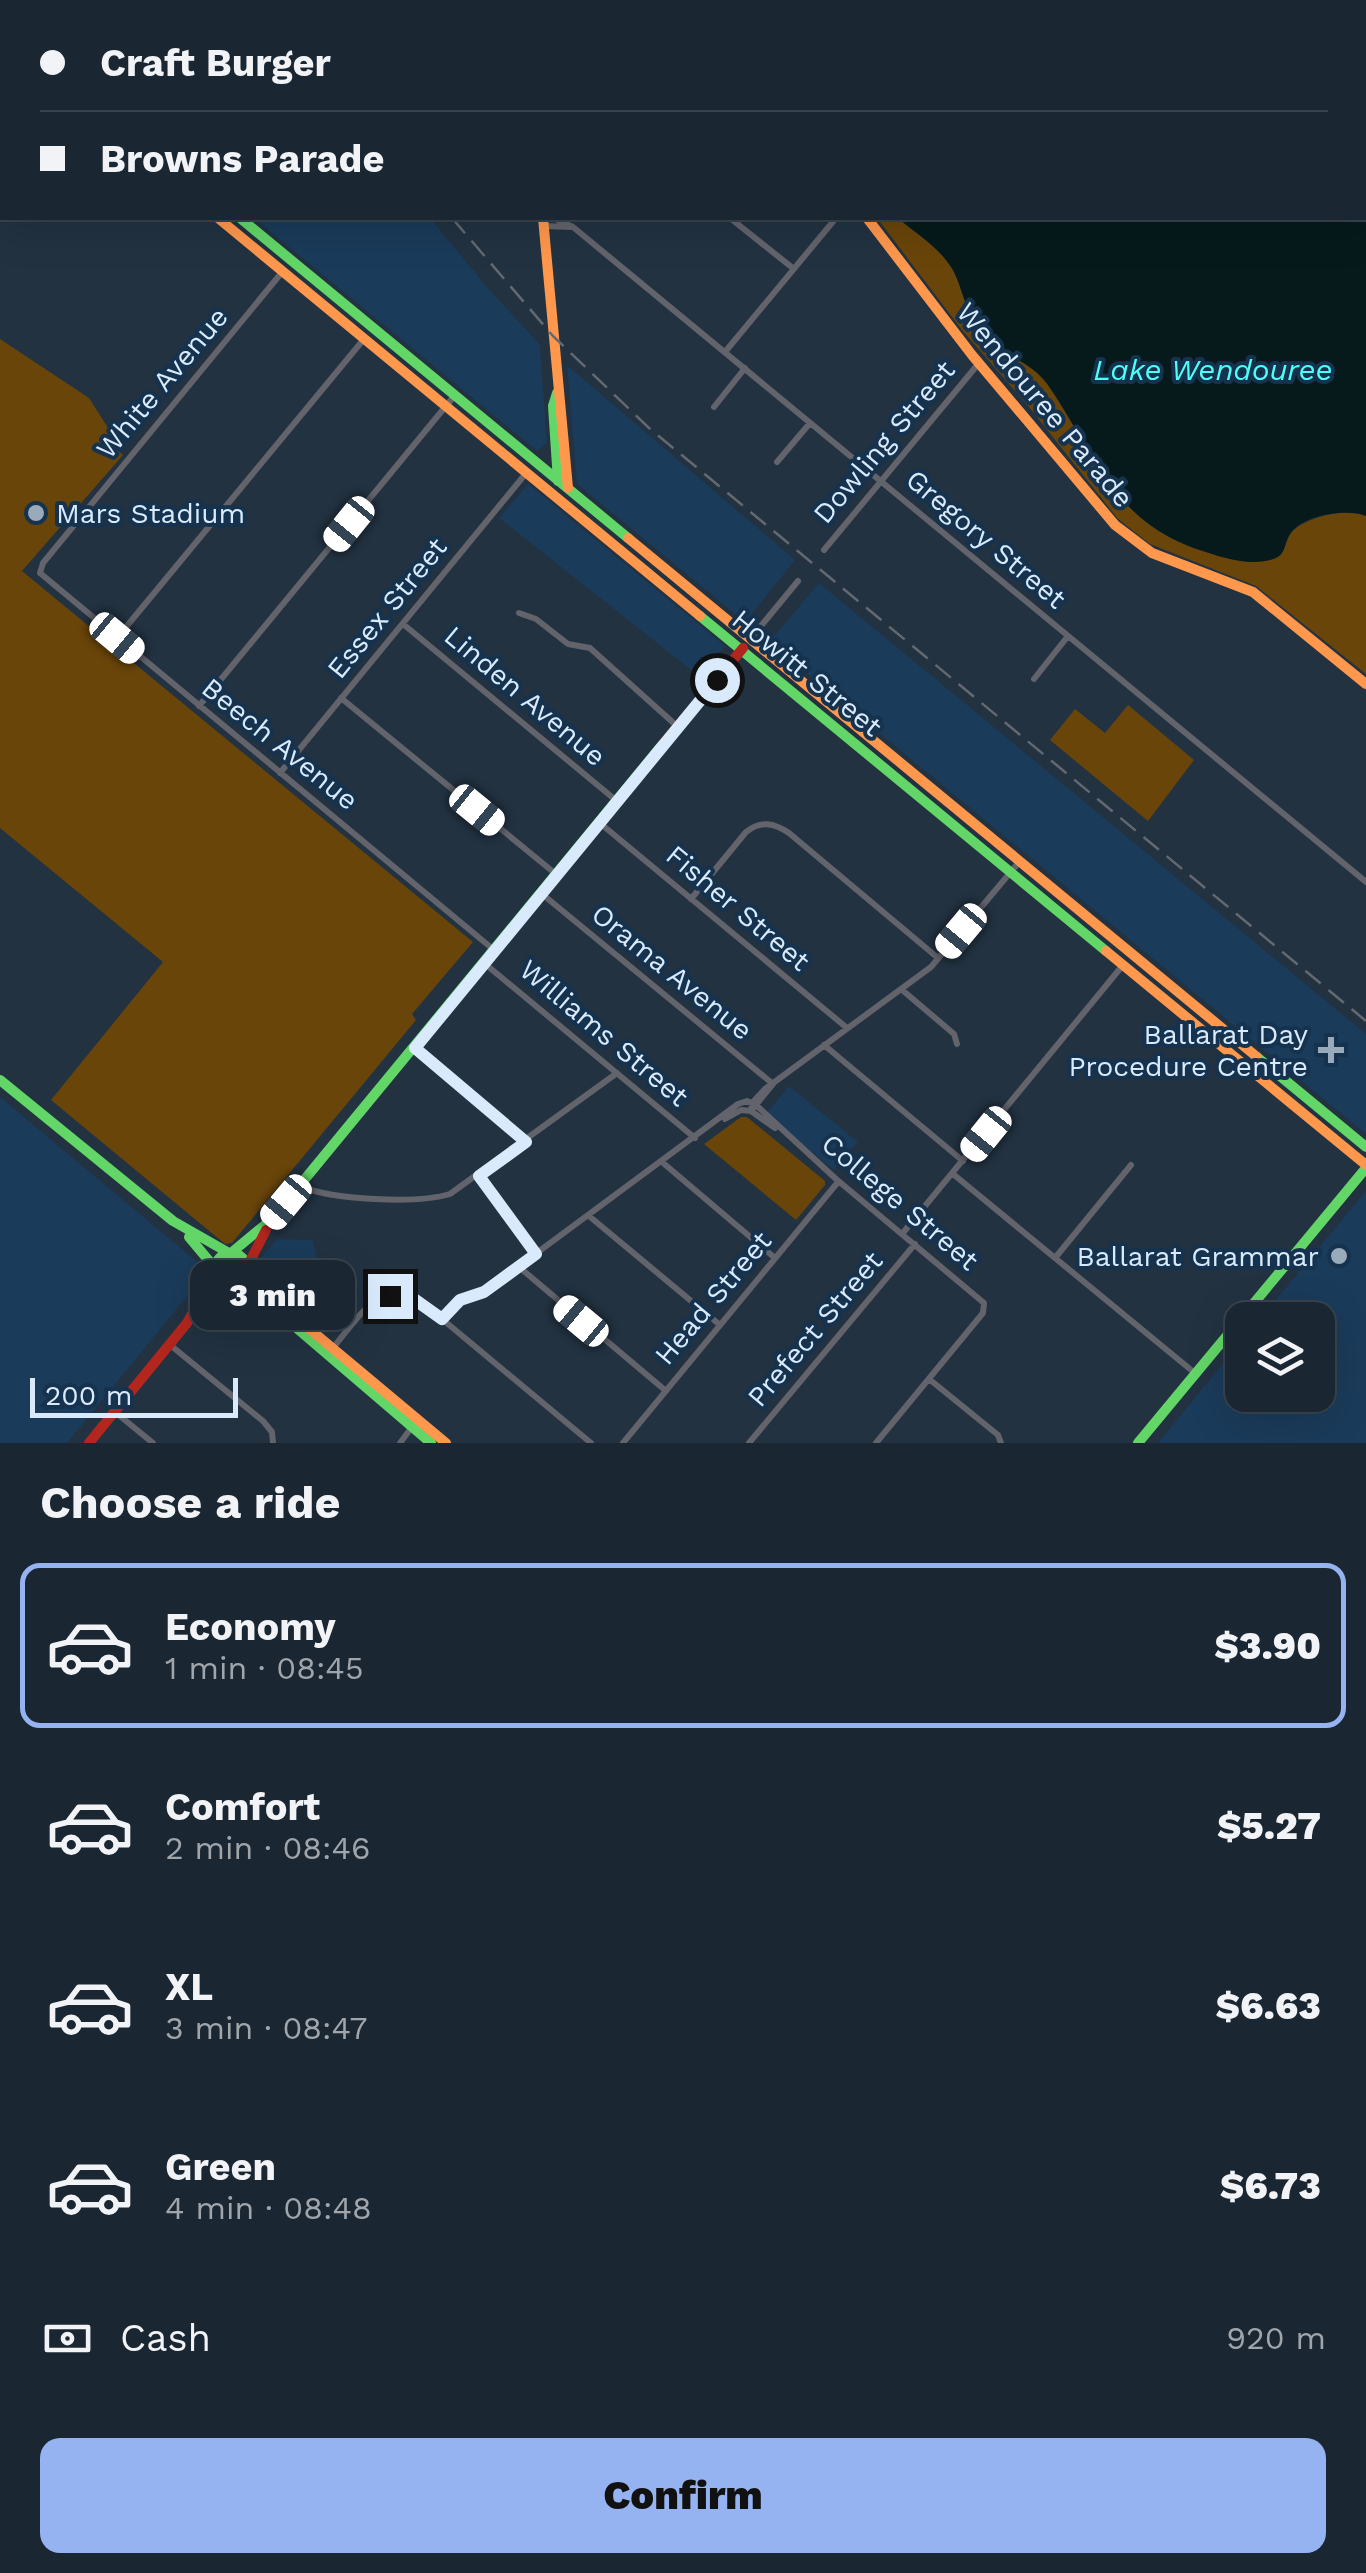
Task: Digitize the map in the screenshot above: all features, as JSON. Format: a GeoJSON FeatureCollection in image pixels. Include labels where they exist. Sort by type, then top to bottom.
{"type":"FeatureCollection","features":[{"type":"Feature","properties":{"kind":"main road","name":"Howitt Street"},"geometry":{"type":"LineString","coordinates":[[220,220],[447,405],[531,466],[562,477]]}},
{"type":"Feature","properties":{"kind":"main road","name":"Howitt Street"},"geometry":{"type":"LineString","coordinates":[[242,220],[455,395],[531,466],[554,493],[751,638],[1124,964],[1366,1166]]}},
{"type":"Feature","properties":{"kind":"main road","name":"Wendouree Parade"},"geometry":{"type":"LineString","coordinates":[[870,220],[978,363],[1029,418],[1098,508],[1123,533],[1152,553],[1253,592],[1366,684]]}},
{"type":"Feature","properties":{"kind":"main road"},"geometry":{"type":"LineString","coordinates":[[543,222],[562,477],[554,493]]}},
{"type":"Feature","properties":{"kind":"main road"},"geometry":{"type":"LineString","coordinates":[[554,493],[568,488],[556,450],[553,406],[557,393]]}},
{"type":"Feature","properties":{"kind":"main road"},"geometry":{"type":"LineString","coordinates":[[531,466],[556,450]]}},
{"type":"Feature","properties":{"kind":"main road","name":"Howitt Street"},"geometry":{"type":"LineString","coordinates":[[568,488],[742,650],[1366,1147]]}},
{"type":"Feature","properties":{"kind":"main road"},"geometry":{"type":"LineString","coordinates":[[89,1443],[186,1322],[219,1258],[272,1219],[751,638]]}},
{"type":"Feature","properties":{"kind":"main road"},"geometry":{"type":"LineString","coordinates":[[0,1080],[173,1221],[203,1241],[240,1256],[259,1287],[330,1352]]}},
{"type":"Feature","properties":{"kind":"main road"},"geometry":{"type":"LineString","coordinates":[[1138,1443],[1366,1166]]}},
{"type":"Feature","properties":{"kind":"main road"},"geometry":{"type":"LineString","coordinates":[[186,1322],[242,1280],[272,1219]]}},
{"type":"Feature","properties":{"kind":"main road"},"geometry":{"type":"LineString","coordinates":[[173,1221],[216,1269],[220,1279],[265,1301],[415,1423],[446,1443]]}},
{"type":"Feature","properties":{"kind":"main road"},"geometry":{"type":"LineString","coordinates":[[415,1423],[432,1443]]}},
{"type":"Feature","properties":{"kind":"street","name":"Gregory Street"},"geometry":{"type":"LineString","coordinates":[[561,220],[1366,882]]}},
{"type":"Feature","properties":{"kind":"street"},"geometry":{"type":"LineString","coordinates":[[733,220],[794,269]]}},
{"type":"Feature","properties":{"kind":"street"},"geometry":{"type":"LineString","coordinates":[[725,352],[834,220]]}},
{"type":"Feature","properties":{"kind":"street"},"geometry":{"type":"LineString","coordinates":[[543,222],[578,231]]}},
{"type":"Feature","properties":{"kind":"street","name":"White Avenue"},"geometry":{"type":"LineString","coordinates":[[40,570],[283,271]]}},
{"type":"Feature","properties":{"kind":"street"},"geometry":{"type":"LineString","coordinates":[[117,638],[365,338]]}},
{"type":"Feature","properties":{"kind":"street","name":"Dowling Street"},"geometry":{"type":"LineString","coordinates":[[824,550],[978,363]]}},
{"type":"Feature","properties":{"kind":"street"},"geometry":{"type":"LineString","coordinates":[[714,407],[744,368]]}},
{"type":"Feature","properties":{"kind":"street"},"geometry":{"type":"LineString","coordinates":[[199,706],[455,395]]}},
{"type":"Feature","properties":{"kind":"street"},"geometry":{"type":"LineString","coordinates":[[776,462],[810,423]]}},
{"type":"Feature","properties":{"kind":"street","name":"Essex Street"},"geometry":{"type":"LineString","coordinates":[[280,773],[531,466]]}},
{"type":"Feature","properties":{"kind":"street","name":"Beech Avenue"},"geometry":{"type":"LineString","coordinates":[[40,570],[44,578],[494,950]]}},
{"type":"Feature","properties":{"kind":"street"},"geometry":{"type":"LineString","coordinates":[[751,638],[798,581]]}},
{"type":"Feature","properties":{"kind":"street"},"geometry":{"type":"LineString","coordinates":[[519,613],[536,619],[570,644],[590,648],[678,727]]}},
{"type":"Feature","properties":{"kind":"street","name":"Linden Avenue"},"geometry":{"type":"LineString","coordinates":[[403,624],[619,802]]}},
{"type":"Feature","properties":{"kind":"street"},"geometry":{"type":"LineString","coordinates":[[1034,679],[1068,636]]}},
{"type":"Feature","properties":{"kind":"street"},"geometry":{"type":"LineString","coordinates":[[341,698],[558,876]]}},
{"type":"Feature","properties":{"kind":"street","name":"Fisher Street"},"geometry":{"type":"LineString","coordinates":[[601,824],[847,1028]]}},
{"type":"Feature","properties":{"kind":"street"},"geometry":{"type":"LineString","coordinates":[[691,898],[746,832],[761,824],[774,824],[938,958]]}},
{"type":"Feature","properties":{"kind":"street"},"geometry":{"type":"LineString","coordinates":[[442,1319],[460,1300],[484,1292],[738,1104],[754,1107],[773,1084],[938,958],[1016,866]]}},
{"type":"Feature","properties":{"kind":"street","name":"Orama Avenue"},"geometry":{"type":"LineString","coordinates":[[542,894],[773,1084]]}},
{"type":"Feature","properties":{"kind":"street","name":"Williams Street"},"geometry":{"type":"LineString","coordinates":[[484,962],[695,1138]]}},
{"type":"Feature","properties":{"kind":"street"},"geometry":{"type":"LineString","coordinates":[[902,1234],[1124,964]]}},
{"type":"Feature","properties":{"kind":"street"},"geometry":{"type":"LineString","coordinates":[[901,989],[954,1034],[957,1044]]}},
{"type":"Feature","properties":{"kind":"street"},"geometry":{"type":"LineString","coordinates":[[824,1045],[963,1161]]}},
{"type":"Feature","properties":{"kind":"street"},"geometry":{"type":"LineString","coordinates":[[415,1048],[526,1142]]}},
{"type":"Feature","properties":{"kind":"street"},"geometry":{"type":"LineString","coordinates":[[300,1186],[324,1195],[428,1198],[455,1192],[617,1073]]}},
{"type":"Feature","properties":{"kind":"street","name":"College Street"},"geometry":{"type":"LineString","coordinates":[[754,1107],[980,1299],[985,1307],[929,1379]]}},
{"type":"Feature","properties":{"kind":"street"},"geometry":{"type":"LineString","coordinates":[[662,1162],[775,1258]]}},
{"type":"Feature","properties":{"kind":"street"},"geometry":{"type":"LineString","coordinates":[[1055,1258],[1131,1165]]}},
{"type":"Feature","properties":{"kind":"street"},"geometry":{"type":"LineString","coordinates":[[953,1174],[1196,1374]]}},
{"type":"Feature","properties":{"kind":"street"},"geometry":{"type":"LineString","coordinates":[[479,1176],[536,1254]]}},
{"type":"Feature","properties":{"kind":"street","name":"Head Street"},"geometry":{"type":"LineString","coordinates":[[622,1443],[838,1182]]}},
{"type":"Feature","properties":{"kind":"street"},"geometry":{"type":"LineString","coordinates":[[589,1216],[720,1325]]}},
{"type":"Feature","properties":{"kind":"street","name":"Prefect Street"},"geometry":{"type":"LineString","coordinates":[[749,1443],[915,1244]]}},
{"type":"Feature","properties":{"kind":"street"},"geometry":{"type":"LineString","coordinates":[[520,1266],[666,1391]]}},
{"type":"Feature","properties":{"kind":"street"},"geometry":{"type":"LineString","coordinates":[[330,1352],[369,1305],[384,1297],[414,1299],[592,1443]]}},
{"type":"Feature","properties":{"kind":"street"},"geometry":{"type":"LineString","coordinates":[[170,1344],[263,1421],[272,1432],[273,1443]]}},
{"type":"Feature","properties":{"kind":"street"},"geometry":{"type":"LineString","coordinates":[[876,1443],[929,1379],[1003,1442]]}},
{"type":"Feature","properties":{"kind":"street"},"geometry":{"type":"LineString","coordinates":[[116,1412],[153,1443]]}},
{"type":"Feature","properties":{"kind":"street"},"geometry":{"type":"LineString","coordinates":[[400,1443],[415,1423]]}},
{"type":"Feature","properties":{"kind":"shaded area"},"geometry":{"type":"Polygon","coordinates":[[[256,220],[432,220],[540,345],[547,443],[537,451],[256,220]]]}},
{"type":"Feature","properties":{"kind":"shaded area"},"geometry":{"type":"Polygon","coordinates":[[[879,220],[901,220],[944,257],[977,320],[1001,348],[1042,377],[1110,485],[1149,524],[1175,540],[1231,559],[1265,561],[1278,557],[1291,534],[1309,521],[1339,513],[1366,516],[1366,674],[1256,586],[1150,544],[1118,519],[962,330],[879,220]]]}},
{"type":"Feature","properties":{"kind":"shaded area"},"geometry":{"type":"Polygon","coordinates":[[[0,339],[89,398],[117,442],[114,447],[123,455],[22,571],[473,942],[412,1014],[416,1020],[232,1243],[225,1244],[51,1100],[163,962],[0,828],[0,339]]]}},
{"type":"Feature","properties":{"kind":"shaded area"},"geometry":{"type":"Polygon","coordinates":[[[567,365],[795,560],[745,622],[577,484],[567,365]]]}},
{"type":"Feature","properties":{"kind":"shaded area"},"geometry":{"type":"Polygon","coordinates":[[[528,484],[725,646],[700,677],[499,518],[528,484]]]}},
{"type":"Feature","properties":{"kind":"shaded area"},"geometry":{"type":"Polygon","coordinates":[[[819,583],[1366,1034],[1366,1134],[769,642],[819,583]]]}},
{"type":"Feature","properties":{"kind":"shaded area"},"geometry":{"type":"Polygon","coordinates":[[[1128,705],[1194,760],[1148,821],[1050,740],[1075,709],[1105,733],[1128,705]]]}},
{"type":"Feature","properties":{"kind":"shaded area"},"geometry":{"type":"Polygon","coordinates":[[[789,1086],[858,1142],[834,1170],[766,1114],[789,1086]]]}},
{"type":"Feature","properties":{"kind":"shaded area"},"geometry":{"type":"Polygon","coordinates":[[[0,1097],[201,1265],[202,1278],[67,1443],[0,1443],[0,1097]]]}},
{"type":"Feature","properties":{"kind":"shaded area"},"geometry":{"type":"Polygon","coordinates":[[[741,1117],[747,1117],[825,1181],[796,1220],[704,1144],[741,1117]]]}},
{"type":"Feature","properties":{"kind":"shaded area","name":"Ballarat Grammar"},"geometry":{"type":"Polygon","coordinates":[[[1366,1191],[1366,1443],[1158,1443],[1225,1361],[1225,1412],[1335,1412],[1335,1302],[1274,1302],[1366,1191]]]}},
{"type":"Feature","properties":{"kind":"shaded area"},"geometry":{"type":"Polygon","coordinates":[[[277,1239],[313,1240],[316,1256],[353,1308],[335,1329],[329,1329],[257,1270],[256,1264],[277,1239]]]}},
{"type":"Feature","properties":{"kind":"water","name":"Lake Wendouree"},"geometry":{"type":"Polygon","coordinates":[[[901,220],[1366,220],[1366,516],[1336,513],[1313,518],[1294,529],[1280,555],[1256,562],[1206,552],[1149,524],[1110,485],[1042,377],[1001,348],[977,320],[967,306],[955,273],[932,245],[901,220]]]}},
{"type":"Feature","properties":{"kind":"railway"},"geometry":{"type":"LineString","coordinates":[[454,220],[553,336],[649,428],[1366,1021]]}},
{"type":"Feature","properties":{"kind":"traffic: fast"},"geometry":{"type":"LineString","coordinates":[[242,220],[628,538]]}},
{"type":"Feature","properties":{"kind":"traffic: fast"},"geometry":{"type":"LineString","coordinates":[[557,393],[553,406],[558,481]]}},
{"type":"Feature","properties":{"kind":"traffic: fast"},"geometry":{"type":"LineString","coordinates":[[700,616],[1106,951]]}},
{"type":"Feature","properties":{"kind":"traffic: fast"},"geometry":{"type":"LineString","coordinates":[[231,1253],[272,1219],[663,744]]}},
{"type":"Feature","properties":{"kind":"traffic: fast"},"geometry":{"type":"LineString","coordinates":[[1257,1057],[1366,1147]]}},
{"type":"Feature","properties":{"kind":"traffic: fast"},"geometry":{"type":"LineString","coordinates":[[0,1080],[173,1221],[229,1253]]}},
{"type":"Feature","properties":{"kind":"traffic: fast"},"geometry":{"type":"LineString","coordinates":[[1138,1443],[1366,1168]]}},
{"type":"Feature","properties":{"kind":"traffic: fast"},"geometry":{"type":"LineString","coordinates":[[189,1237],[215,1268]]}},
{"type":"Feature","properties":{"kind":"traffic: fast"},"geometry":{"type":"LineString","coordinates":[[231,1253],[242,1258],[247,1269],[242,1280],[231,1285],[220,1280],[215,1269],[220,1258],[231,1253]]}},
{"type":"Feature","properties":{"kind":"traffic: fast"},"geometry":{"type":"LineString","coordinates":[[234,1284],[265,1301],[431,1443]]}},
{"type":"Feature","properties":{"kind":"traffic: slow"},"geometry":{"type":"LineString","coordinates":[[220,220],[700,616]]}},
{"type":"Feature","properties":{"kind":"traffic: slow"},"geometry":{"type":"LineString","coordinates":[[543,220],[568,488]]}},
{"type":"Feature","properties":{"kind":"traffic: slow"},"geometry":{"type":"LineString","coordinates":[[869,220],[972,355],[1115,525],[1152,553],[1253,592],[1366,684]]}},
{"type":"Feature","properties":{"kind":"traffic: slow"},"geometry":{"type":"LineString","coordinates":[[628,538],[1257,1057]]}},
{"type":"Feature","properties":{"kind":"traffic: slow"},"geometry":{"type":"LineString","coordinates":[[1106,951],[1366,1165]]}},
{"type":"Feature","properties":{"kind":"traffic: slow"},"geometry":{"type":"LineString","coordinates":[[247,1269],[263,1290],[446,1443]]}},
{"type":"Feature","properties":{"kind":"traffic: slow"},"geometry":{"type":"LineString","coordinates":[[199,1310],[231,1285]]}},
{"type":"Feature","properties":{"kind":"traffic: jam"},"geometry":{"type":"LineString","coordinates":[[663,744],[743,648]]}},
{"type":"Feature","properties":{"kind":"traffic: jam"},"geometry":{"type":"LineString","coordinates":[[247,1267],[266,1230]]}},
{"type":"Feature","properties":{"kind":"traffic: jam"},"geometry":{"type":"LineString","coordinates":[[89,1443],[187,1323],[216,1271]]}},
{"type":"Feature","properties":{"kind":"place","name":"Mars Stadium"},"geometry":{"type":"Point","coordinates":[36,513]}},
{"type":"Feature","properties":{"kind":"place","name":"Ballarat Day Procedure Centre"},"geometry":{"type":"Point","coordinates":[1331,1050]}},
{"type":"Feature","properties":{"kind":"place","name":"Ballarat Grammar"},"geometry":{"type":"Point","coordinates":[1339,1256]}},
{"type":"Feature","properties":{"kind":"route"},"geometry":{"type":"LineString","coordinates":[[390,1296],[414,1299],[442,1319],[460,1300],[484,1292],[536,1254],[479,1176],[526,1142],[415,1048],[717,680]]}}]}
